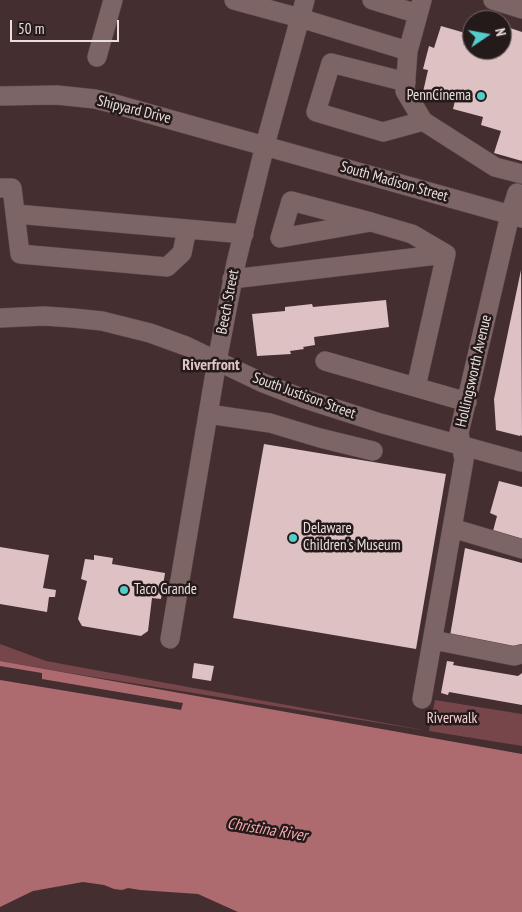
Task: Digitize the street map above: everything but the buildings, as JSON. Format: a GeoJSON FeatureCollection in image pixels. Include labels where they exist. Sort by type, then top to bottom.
{"type":"FeatureCollection","features":[{"type":"Feature","properties":{"kind":"street"},"geometry":{"type":"LineString","coordinates":[[97,57],[113,0]]}},
{"type":"Feature","properties":{"kind":"street"},"geometry":{"type":"LineString","coordinates":[[234,0],[302,9],[408,51]]}},
{"type":"Feature","properties":{"kind":"street"},"geometry":{"type":"LineString","coordinates":[[372,0],[420,7],[408,51],[406,91],[423,121],[495,167],[522,174]]}},
{"type":"Feature","properties":{"kind":"street"},"geometry":{"type":"LineString","coordinates":[[493,0],[522,9]]}},
{"type":"Feature","properties":{"kind":"street","name":"Beech Street"},"geometry":{"type":"LineString","coordinates":[[170,639],[232,280],[265,145],[302,9]]}},
{"type":"Feature","properties":{"kind":"street"},"geometry":{"type":"LineString","coordinates":[[406,82],[331,63],[316,112],[383,132],[423,121]]}},
{"type":"Feature","properties":{"kind":"street","name":"Shipyard Drive"},"geometry":{"type":"LineString","coordinates":[[0,96],[58,95],[95,99],[265,145]]}},
{"type":"Feature","properties":{"kind":"street","name":"South Madison Street"},"geometry":{"type":"LineString","coordinates":[[265,145],[516,216]]}},
{"type":"Feature","properties":{"kind":"street"},"geometry":{"type":"LineString","coordinates":[[0,188],[12,188],[20,254],[167,267],[182,253],[187,229]]}},
{"type":"Feature","properties":{"kind":"street","name":"Hollingsworth Avenue"},"geometry":{"type":"LineString","coordinates":[[422,699],[464,460],[459,433],[516,216],[516,193]]}},
{"type":"Feature","properties":{"kind":"street"},"geometry":{"type":"LineString","coordinates":[[16,214],[244,234]]}},
{"type":"Feature","properties":{"kind":"street"},"geometry":{"type":"LineString","coordinates":[[371,222],[412,234],[446,254]]}},
{"type":"Feature","properties":{"kind":"street"},"geometry":{"type":"LineString","coordinates":[[416,387],[446,254]]}},
{"type":"Feature","properties":{"kind":"street"},"geometry":{"type":"LineString","coordinates":[[232,280],[446,254]]}},
{"type":"Feature","properties":{"kind":"street","name":"South Justison Street"},"geometry":{"type":"LineString","coordinates":[[0,318],[44,316],[102,321],[150,333],[186,346],[263,384],[302,398],[522,462]]}},
{"type":"Feature","properties":{"kind":"street"},"geometry":{"type":"LineString","coordinates":[[326,361],[466,402]]}},
{"type":"Feature","properties":{"kind":"street"},"geometry":{"type":"LineString","coordinates":[[208,414],[270,423],[373,451]]}},
{"type":"Feature","properties":{"kind":"street"},"geometry":{"type":"LineString","coordinates":[[452,528],[522,549]]}},
{"type":"Feature","properties":{"kind":"street"},"geometry":{"type":"LineString","coordinates":[[433,640],[514,656],[522,654]]}},
{"type":"Feature","properties":{"kind":"green space","name":"Riverwalk"},"geometry":{"type":"Polygon","coordinates":[[[0,644],[46,661],[429,731],[435,700],[522,714],[522,746],[63,672],[0,661],[0,644]]]}},
{"type":"Feature","properties":{"kind":"water","name":"Christina River"},"geometry":{"type":"Polygon","coordinates":[[[0,661],[522,754],[522,912],[238,912],[198,894],[128,888],[122,890],[83,882],[33,891],[0,907],[0,661]]]}},
{"type":"Feature","properties":{"kind":"pier"},"geometry":{"type":"Polygon","coordinates":[[[0,666],[42,673],[42,679],[183,703],[181,710],[0,680],[0,666]]]}},
{"type":"Feature","properties":{"kind":"place","name":"PennCinema"},"geometry":{"type":"Point","coordinates":[481,96]}},
{"type":"Feature","properties":{"kind":"place","name":"Delaware Children's Museum"},"geometry":{"type":"Point","coordinates":[293,538]}},
{"type":"Feature","properties":{"kind":"place","name":"Taco Grande"},"geometry":{"type":"Point","coordinates":[124,590]}},
{"type":"Feature","properties":{"kind":"district","name":"Riverfront"},"geometry":{"type":"Point","coordinates":[211,365]}}]}
